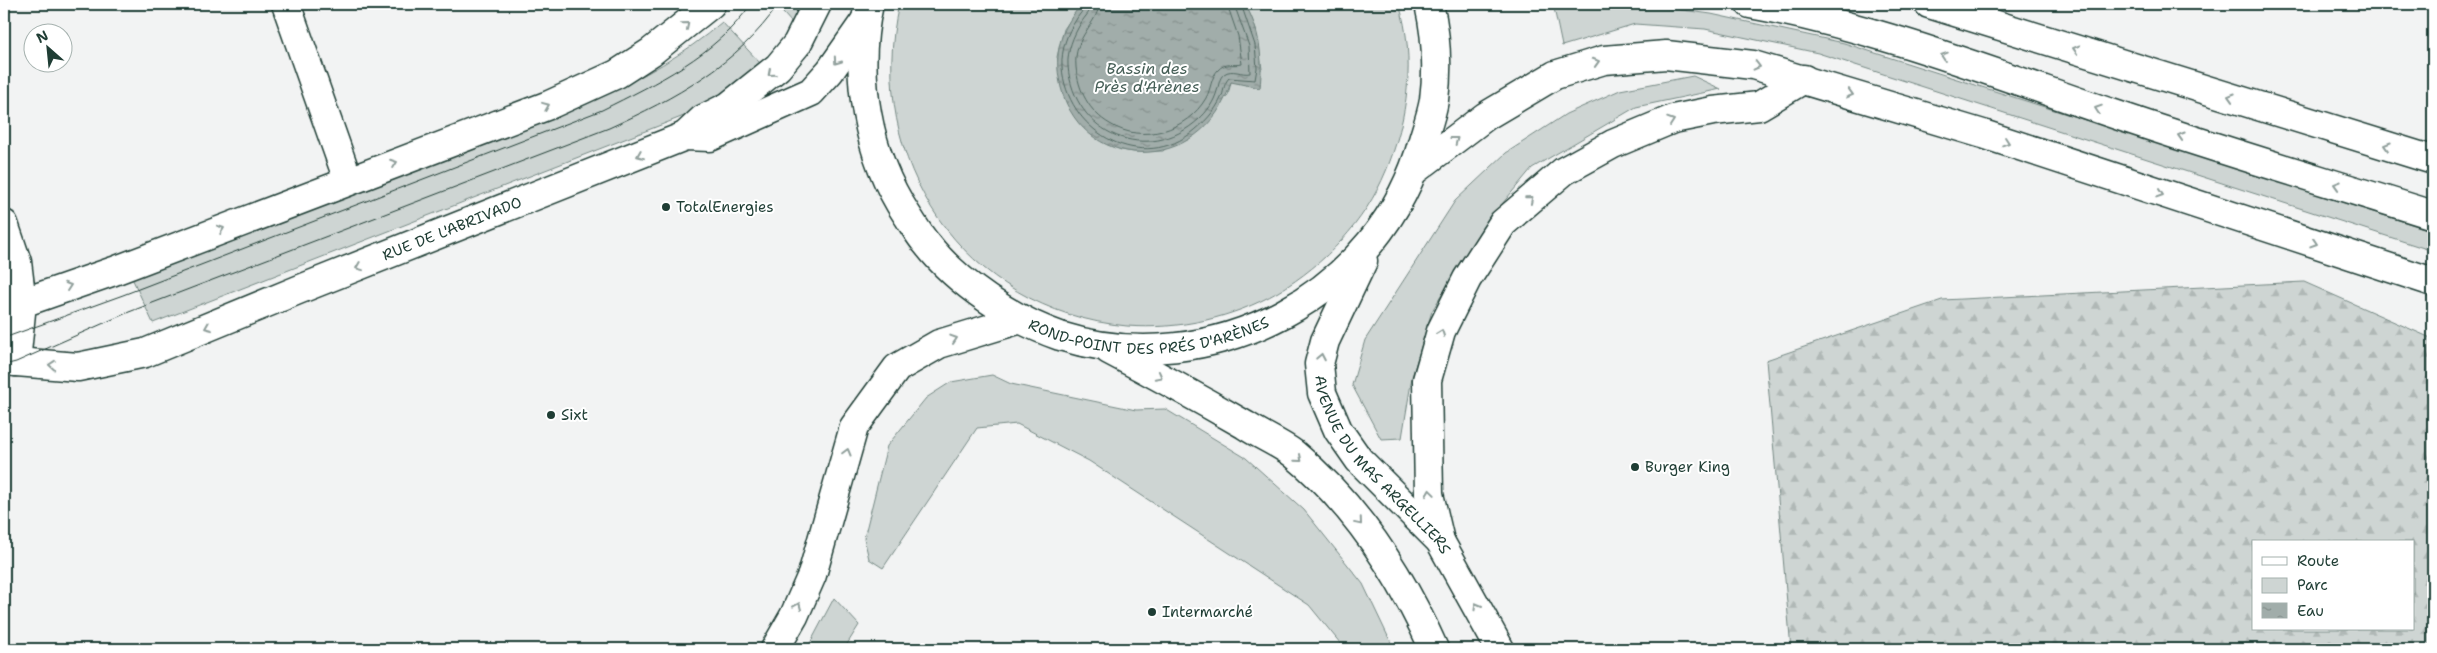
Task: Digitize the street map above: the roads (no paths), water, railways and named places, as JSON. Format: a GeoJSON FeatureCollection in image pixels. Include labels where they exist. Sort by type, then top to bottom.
{"type":"FeatureCollection","features":[{"type":"Feature","properties":{"kind":"main road"},"geometry":{"type":"LineString","coordinates":[[286,4],[348,180]]}},
{"type":"Feature","properties":{"kind":"main road"},"geometry":{"type":"LineString","coordinates":[[22,303],[114,271],[348,180],[550,105],[617,74],[651,52],[711,4]]}},
{"type":"Feature","properties":{"kind":"main road"},"geometry":{"type":"LineString","coordinates":[[685,136],[703,119],[729,106],[778,67],[797,44],[817,4]]}},
{"type":"Feature","properties":{"kind":"main road","name":"ROND-POINT DES PRÉS D'ARÈNES"},"geometry":{"type":"LineString","coordinates":[[867,12],[862,81],[872,140],[894,196],[927,245],[970,287],[1021,319],[1060,335],[1101,345],[1161,349],[1220,340],[1268,322],[1327,287],[1370,245],[1396,208],[1416,169],[1434,100],[1435,30],[1429,4]]}},
{"type":"Feature","properties":{"kind":"main road"},"geometry":{"type":"LineString","coordinates":[[1750,4],[1788,10],[1925,49],[2144,124],[2433,215]]}},
{"type":"Feature","properties":{"kind":"main road"},"geometry":{"type":"LineString","coordinates":[[1929,4],[2433,160]]}},
{"type":"Feature","properties":{"kind":"main road","name":"RUE DE L'ABRIVADO"},"geometry":{"type":"LineString","coordinates":[[10,362],[78,368],[145,353],[685,136],[710,137],[811,92],[830,71],[867,12]]}},
{"type":"Feature","properties":{"kind":"main road"},"geometry":{"type":"LineString","coordinates":[[1416,169],[1486,116],[1555,74],[1604,60],[1666,55],[1753,64],[1983,134],[2433,282]]}},
{"type":"Feature","properties":{"kind":"main road"},"geometry":{"type":"LineString","coordinates":[[1440,541],[1429,494],[1427,380],[1441,331],[1467,279],[1503,223],[1564,171],[1613,144],[1673,119],[1713,111],[1759,106],[1804,80]]}},
{"type":"Feature","properties":{"kind":"main road"},"geometry":{"type":"LineString","coordinates":[[4,224],[17,262],[22,303],[10,362]]}},
{"type":"Feature","properties":{"kind":"main road","name":"AVENUE DU MAS ARGELLIERS"},"geometry":{"type":"LineString","coordinates":[[1370,245],[1324,341],[1319,364],[1322,392],[1338,430],[1359,460],[1440,541],[1500,649]]}},
{"type":"Feature","properties":{"kind":"main road"},"geometry":{"type":"LineString","coordinates":[[775,649],[794,616],[815,566],[854,428],[897,368],[940,344],[1021,319]]}},
{"type":"Feature","properties":{"kind":"main road"},"geometry":{"type":"LineString","coordinates":[[1101,345],[1194,394],[1292,453],[1328,484],[1378,547],[1410,598],[1434,649]]}},
{"type":"Feature","properties":{"kind":"water","name":"Bassin des Près d'Arènes"},"geometry":{"type":"Polygon","coordinates":[[[1082,4],[1245,4],[1254,24],[1261,55],[1260,88],[1231,82],[1217,113],[1195,135],[1169,148],[1141,152],[1113,147],[1089,133],[1070,110],[1059,78],[1059,47],[1065,29],[1082,4]]]}},
{"type":"Feature","properties":{"kind":"tram line"},"geometry":{"type":"LineString","coordinates":[[4,338],[123,295],[602,110],[664,78],[703,53],[737,22],[751,4]]}},
{"type":"Feature","properties":{"kind":"tram line"},"geometry":{"type":"LineString","coordinates":[[4,365],[16,362],[129,312],[634,117],[681,92],[724,62],[744,45],[779,4]]}},
{"type":"Feature","properties":{"kind":"place","name":"TotalEnergies"},"geometry":{"type":"Point","coordinates":[666,207]}},
{"type":"Feature","properties":{"kind":"place","name":"Sixt"},"geometry":{"type":"Point","coordinates":[551,415]}},
{"type":"Feature","properties":{"kind":"place","name":"Burger King"},"geometry":{"type":"Point","coordinates":[1635,467]}},
{"type":"Feature","properties":{"kind":"place","name":"Intermarché"},"geometry":{"type":"Point","coordinates":[1152,612]}}]}
